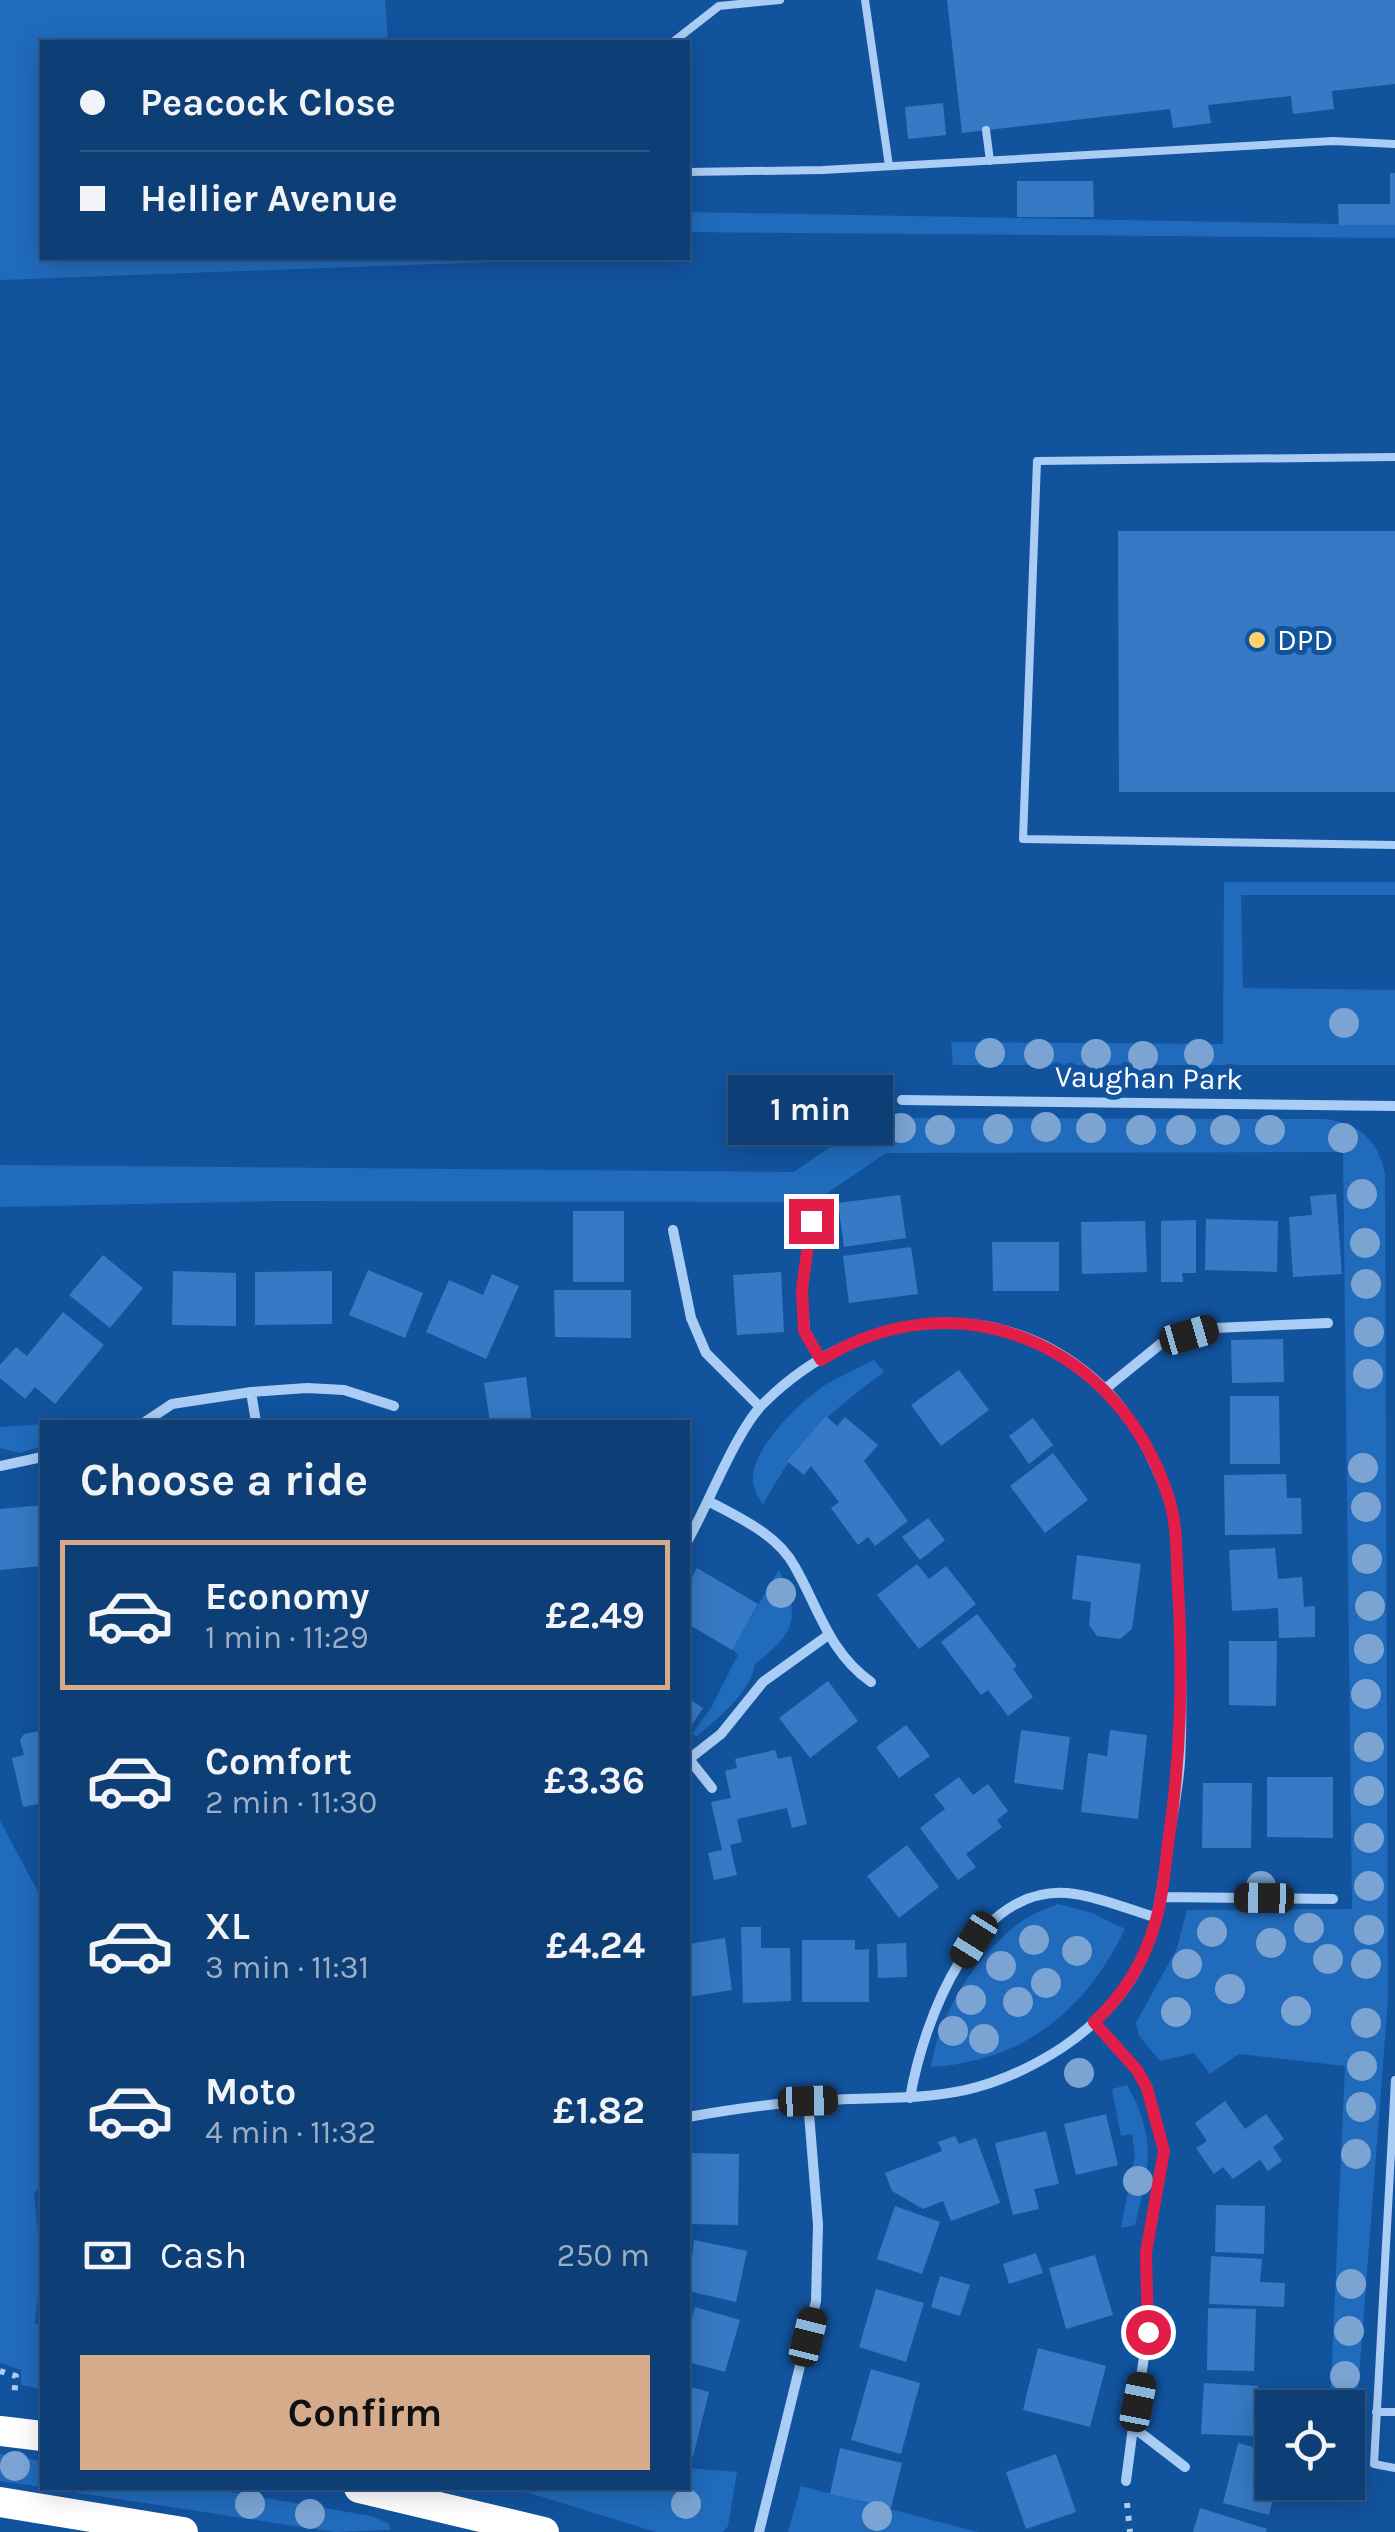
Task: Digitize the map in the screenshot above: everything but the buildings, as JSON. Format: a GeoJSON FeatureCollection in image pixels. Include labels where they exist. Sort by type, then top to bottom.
{"type":"FeatureCollection","features":[{"type":"Feature","properties":{"kind":"highway"},"geometry":{"type":"LineString","coordinates":[[0,2432],[40,2436]]}},
{"type":"Feature","properties":{"kind":"highway"},"geometry":{"type":"LineString","coordinates":[[367,2490],[544,2532]]}},
{"type":"Feature","properties":{"kind":"highway"},"geometry":{"type":"LineString","coordinates":[[0,2502],[183,2532]]}},
{"type":"Feature","properties":{"kind":"street","name":"Vaughan Park"},"geometry":{"type":"LineString","coordinates":[[902,1100],[1395,1106]]}},
{"type":"Feature","properties":{"kind":"street"},"geometry":{"type":"LineString","coordinates":[[811,1221],[802,1290],[804,1331],[821,1360]]}},
{"type":"Feature","properties":{"kind":"street"},"geometry":{"type":"LineString","coordinates":[[673,1230],[691,1318],[706,1353],[759,1406]]}},
{"type":"Feature","properties":{"kind":"street"},"geometry":{"type":"LineString","coordinates":[[690,1537],[759,1406],[800,1372],[841,1347],[882,1330],[921,1322],[963,1322],[1000,1329],[1076,1365],[1106,1389],[1150,1456],[1169,1496],[1175,1530],[1182,1680],[1179,1766],[1157,1918],[1140,1963],[1118,2000],[1094,2022],[1066,2045],[999,2082],[962,2094],[808,2101],[690,2118]]}},
{"type":"Feature","properties":{"kind":"street"},"geometry":{"type":"LineString","coordinates":[[1106,1389],[1163,1342],[1215,1328],[1328,1323]]}},
{"type":"Feature","properties":{"kind":"street"},"geometry":{"type":"LineString","coordinates":[[148,1420],[172,1404],[306,1388],[344,1390],[394,1406]]}},
{"type":"Feature","properties":{"kind":"street"},"geometry":{"type":"LineString","coordinates":[[251,1392],[256,1420]]}},
{"type":"Feature","properties":{"kind":"street"},"geometry":{"type":"LineString","coordinates":[[0,1466],[40,1457]]}},
{"type":"Feature","properties":{"kind":"street"},"geometry":{"type":"LineString","coordinates":[[710,1502],[760,1529],[794,1563],[828,1636],[853,1669],[870,1682]]}},
{"type":"Feature","properties":{"kind":"street"},"geometry":{"type":"LineString","coordinates":[[690,1759],[721,1734],[762,1682],[828,1636]]}},
{"type":"Feature","properties":{"kind":"street"},"geometry":{"type":"LineString","coordinates":[[690,1761],[712,1788]]}},
{"type":"Feature","properties":{"kind":"street"},"geometry":{"type":"LineString","coordinates":[[910,2098],[916,2061],[952,1975],[974,1940],[1006,1910],[1041,1896],[1073,1893],[1157,1918]]}},
{"type":"Feature","properties":{"kind":"street"},"geometry":{"type":"LineString","coordinates":[[1160,1897],[1334,1899]]}},
{"type":"Feature","properties":{"kind":"street"},"geometry":{"type":"LineString","coordinates":[[1094,2022],[1137,2070],[1147,2088],[1164,2151],[1146,2253],[1148,2332],[1126,2481]]}},
{"type":"Feature","properties":{"kind":"street"},"geometry":{"type":"LineString","coordinates":[[759,2532],[816,2301],[818,2226],[808,2101]]}},
{"type":"Feature","properties":{"kind":"street"},"geometry":{"type":"LineString","coordinates":[[1133,2427],[1185,2467]]}},
{"type":"Feature","properties":{"kind":"lane"},"geometry":{"type":"LineString","coordinates":[[676,40],[719,6],[780,0]]}},
{"type":"Feature","properties":{"kind":"lane"},"geometry":{"type":"LineString","coordinates":[[865,0],[889,166]]}},
{"type":"Feature","properties":{"kind":"lane"},"geometry":{"type":"LineString","coordinates":[[986,130],[990,160]]}},
{"type":"Feature","properties":{"kind":"lane"},"geometry":{"type":"LineString","coordinates":[[690,172],[889,166],[1333,141],[1395,144]]}},
{"type":"Feature","properties":{"kind":"lane"},"geometry":{"type":"LineString","coordinates":[[1395,457],[1037,462],[1023,839],[1395,844]]}},
{"type":"Feature","properties":{"kind":"lane"},"geometry":{"type":"LineString","coordinates":[[1395,2080],[1374,2464],[1395,2468]]}},
{"type":"Feature","properties":{"kind":"lane"},"geometry":{"type":"LineString","coordinates":[[1384,2241],[1395,2242]]}},
{"type":"Feature","properties":{"kind":"lane"},"geometry":{"type":"LineString","coordinates":[[1376,2412],[1395,2412]]}},
{"type":"Feature","properties":{"kind":"path"},"geometry":{"type":"LineString","coordinates":[[0,2371],[16,2376],[14,2397]]}},
{"type":"Feature","properties":{"kind":"shaded area"},"geometry":{"type":"Polygon","coordinates":[[[0,0],[385,0],[388,40],[40,40],[40,260],[544,260],[0,280],[0,0]]]}},
{"type":"Feature","properties":{"kind":"shaded area"},"geometry":{"type":"Polygon","coordinates":[[[690,212],[1395,225],[1395,238],[690,232],[690,212]]]}},
{"type":"Feature","properties":{"kind":"shaded area"},"geometry":{"type":"Polygon","coordinates":[[[1224,882],[1395,882],[1395,895],[1241,895],[1243,988],[1395,990],[1395,1065],[953,1065],[951,1042],[1223,1044],[1224,882]]]}},
{"type":"Feature","properties":{"kind":"shaded area"},"geometry":{"type":"Polygon","coordinates":[[[872,1118],[1326,1119],[1348,1125],[1365,1136],[1382,1161],[1388,1999],[1358,2390],[1331,2390],[1345,2066],[1239,2054],[1210,2074],[1194,2053],[1160,2061],[1139,2036],[1136,2023],[1177,1948],[1187,1910],[1352,1909],[1343,1152],[886,1153],[814,1202],[274,1201],[0,1207],[0,1165],[794,1172],[872,1118]]]}},
{"type":"Feature","properties":{"kind":"shaded area"},"geometry":{"type":"Polygon","coordinates":[[[874,1360],[884,1372],[815,1430],[763,1505],[753,1476],[771,1438],[815,1392],[874,1360]]]}},
{"type":"Feature","properties":{"kind":"shaded area"},"geometry":{"type":"Polygon","coordinates":[[[40,1424],[40,1447],[20,1453],[0,1448],[0,1427],[40,1424]]]}},
{"type":"Feature","properties":{"kind":"shaded area"},"geometry":{"type":"Polygon","coordinates":[[[779,1570],[792,1612],[786,1633],[755,1664],[747,1685],[732,1704],[697,1736],[692,1734],[711,1708],[738,1655],[732,1649],[779,1570]]]}},
{"type":"Feature","properties":{"kind":"shaded area"},"geometry":{"type":"Polygon","coordinates":[[[0,1821],[40,1895],[40,2188],[34,2193],[40,2253],[35,2324],[40,2325],[40,2389],[21,2385],[21,2370],[0,2363],[0,1821]]]}},
{"type":"Feature","properties":{"kind":"shaded area"},"geometry":{"type":"Polygon","coordinates":[[[1058,1904],[1092,1913],[1125,1929],[1091,1984],[1071,2007],[1023,2042],[964,2063],[931,2067],[951,2006],[976,1967],[1005,1934],[1058,1904]]]}},
{"type":"Feature","properties":{"kind":"shaded area"},"geometry":{"type":"Polygon","coordinates":[[[1127,2085],[1143,2122],[1148,2154],[1135,2225],[1121,2228],[1135,2155],[1132,2134],[1121,2136],[1112,2089],[1127,2085]]]}},
{"type":"Feature","properties":{"kind":"shaded area"},"geometry":{"type":"Polygon","coordinates":[[[0,2454],[40,2461],[40,2487],[0,2481],[0,2454]]]}},
{"type":"Feature","properties":{"kind":"shaded area"},"geometry":{"type":"Polygon","coordinates":[[[690,2468],[737,2472],[728,2526],[723,2532],[656,2532],[520,2490],[690,2490],[690,2468]]]}},
{"type":"Feature","properties":{"kind":"shaded area"},"geometry":{"type":"Polygon","coordinates":[[[801,2486],[978,2532],[788,2532],[801,2486]]]}},
{"type":"Feature","properties":{"kind":"shaded area"},"geometry":{"type":"Polygon","coordinates":[[[59,2490],[219,2490],[371,2516],[388,2523],[390,2530],[334,2532],[59,2490]]]}},
{"type":"Feature","properties":{"kind":"place","name":"DPD"},"geometry":{"type":"Point","coordinates":[1257,640]}},
{"type":"Feature","properties":{"kind":"route"},"geometry":{"type":"LineString","coordinates":[[811,1221],[802,1290],[804,1331],[821,1360],[882,1330],[921,1322],[963,1322],[1000,1329],[1076,1365],[1106,1389],[1150,1456],[1169,1496],[1175,1530],[1182,1680],[1179,1766],[1157,1918],[1130,1981],[1118,2000],[1094,2022],[1137,2070],[1147,2088],[1164,2151],[1146,2253],[1148,2332]]}}]}
